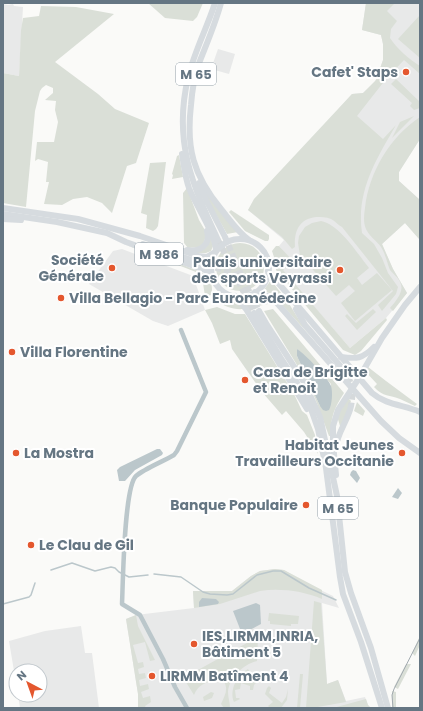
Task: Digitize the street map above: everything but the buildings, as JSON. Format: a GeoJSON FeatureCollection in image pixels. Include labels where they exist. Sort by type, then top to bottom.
{"type":"FeatureCollection","features":[{"type":"Feature","properties":{"kind":"main road","name":"M 65"},"geometry":{"type":"LineString","coordinates":[[215,3],[188,77],[184,99],[182,133],[182,151],[186,178],[200,212],[215,241],[215,252]]}},
{"type":"Feature","properties":{"kind":"main road","name":"M 65"},"geometry":{"type":"LineString","coordinates":[[221,3],[217,19],[198,67],[193,89],[189,125],[191,149],[200,187],[225,237]]}},
{"type":"Feature","properties":{"kind":"main road","name":"M 65"},"geometry":{"type":"LineString","coordinates":[[182,133],[186,158],[193,183],[218,240]]}},
{"type":"Feature","properties":{"kind":"main road","name":"M 65"},"geometry":{"type":"LineString","coordinates":[[193,160],[200,178],[210,195],[238,230],[249,240]]}},
{"type":"Feature","properties":{"kind":"main road","name":"M 986"},"geometry":{"type":"LineString","coordinates":[[3,208],[78,219],[202,257],[210,256],[215,252]]}},
{"type":"Feature","properties":{"kind":"main road","name":"M 65"},"geometry":{"type":"LineString","coordinates":[[162,244],[193,251],[202,248],[208,239],[208,234],[200,212]]}},
{"type":"Feature","properties":{"kind":"main road","name":"M 986"},"geometry":{"type":"LineString","coordinates":[[3,214],[107,233],[205,270],[212,275]]}},
{"type":"Feature","properties":{"kind":"main road","name":"M 986"},"geometry":{"type":"LineString","coordinates":[[3,219],[35,222],[42,220]]}},
{"type":"Feature","properties":{"kind":"main road"},"geometry":{"type":"LineString","coordinates":[[107,233],[207,265]]}},
{"type":"Feature","properties":{"kind":"main road"},"geometry":{"type":"LineString","coordinates":[[230,240],[249,240],[259,246],[268,260],[268,271],[264,283],[255,292],[245,296],[227,294],[216,285],[212,275],[211,265],[215,252],[230,240]]}},
{"type":"Feature","properties":{"kind":"main road"},"geometry":{"type":"LineString","coordinates":[[268,271],[372,393],[381,400],[420,412]]}},
{"type":"Feature","properties":{"kind":"main road"},"geometry":{"type":"LineString","coordinates":[[337,496],[333,443],[334,418],[382,338],[405,305],[420,287]]}},
{"type":"Feature","properties":{"kind":"main road"},"geometry":{"type":"LineString","coordinates":[[255,292],[271,297],[381,421],[399,438],[420,453]]}},
{"type":"Feature","properties":{"kind":"main road"},"geometry":{"type":"LineString","coordinates":[[235,296],[246,309],[308,410],[321,444]]}},
{"type":"Feature","properties":{"kind":"main road"},"geometry":{"type":"LineString","coordinates":[[289,296],[305,325],[343,369]]}},
{"type":"Feature","properties":{"kind":"main road","name":"M 65"},"geometry":{"type":"LineString","coordinates":[[382,708],[361,642],[343,594],[337,563],[326,468],[318,429],[311,409],[296,381],[282,360],[257,312],[304,382],[315,404],[324,431],[337,496],[345,572],[350,593],[371,648],[388,708]]}},
{"type":"Feature","properties":{"kind":"main road"},"geometry":{"type":"LineString","coordinates":[[341,357],[357,358],[364,356],[382,338]]}},
{"type":"Feature","properties":{"kind":"main road"},"geometry":{"type":"LineString","coordinates":[[335,460],[336,440],[347,420],[351,406]]}},
{"type":"Feature","properties":{"kind":"main road"},"geometry":{"type":"LineString","coordinates":[[334,418],[340,432]]}},
{"type":"Feature","properties":{"kind":"shaded area"},"geometry":{"type":"Polygon","coordinates":[[[148,3],[203,3],[197,17],[193,21],[165,18],[148,3]]]}},
{"type":"Feature","properties":{"kind":"shaded area"},"geometry":{"type":"Polygon","coordinates":[[[366,3],[420,3],[420,139],[399,172],[399,181],[420,200],[420,240],[405,223],[382,244],[393,269],[407,293],[386,318],[350,348],[282,270],[292,261],[279,246],[284,240],[248,210],[352,94],[363,93],[375,82],[383,60],[383,44],[381,35],[362,30],[366,3]]]}},
{"type":"Feature","properties":{"kind":"shaded area"},"geometry":{"type":"Polygon","coordinates":[[[366,3],[395,3],[387,11],[397,21],[391,29],[390,38],[404,54],[420,66],[420,74],[404,60],[386,79],[357,116],[383,139],[396,125],[369,176],[362,203],[362,233],[374,244],[388,273],[398,287],[396,294],[382,311],[378,305],[393,291],[342,227],[331,219],[318,217],[310,218],[298,228],[295,237],[295,247],[292,249],[282,237],[248,210],[254,199],[352,94],[363,93],[376,80],[383,60],[383,44],[381,35],[362,30],[366,3]]]}},
{"type":"Feature","properties":{"kind":"shaded area"},"geometry":{"type":"Polygon","coordinates":[[[3,4],[13,4],[14,6],[23,7],[19,76],[3,73],[3,4]]]}},
{"type":"Feature","properties":{"kind":"shaded area"},"geometry":{"type":"Polygon","coordinates":[[[41,6],[76,7],[114,14],[55,62],[98,94],[115,109],[149,123],[136,163],[127,166],[112,213],[102,203],[87,197],[73,199],[62,205],[44,204],[49,182],[46,182],[48,162],[38,159],[35,161],[37,142],[54,142],[58,122],[55,110],[56,101],[45,100],[53,93],[53,88],[46,85],[40,91],[35,111],[26,207],[3,203],[3,73],[19,76],[23,18],[39,16],[41,6]]]}},
{"type":"Feature","properties":{"kind":"shaded area"},"geometry":{"type":"Polygon","coordinates":[[[420,15],[420,58],[398,39],[420,15]]]}},
{"type":"Feature","properties":{"kind":"shaded area"},"geometry":{"type":"Polygon","coordinates":[[[218,49],[235,54],[229,74],[211,69],[218,49]]]}},
{"type":"Feature","properties":{"kind":"shaded area"},"geometry":{"type":"Polygon","coordinates":[[[396,79],[420,102],[420,108],[414,110],[410,106],[412,103],[391,84],[396,79]]]}},
{"type":"Feature","properties":{"kind":"shaded area"},"geometry":{"type":"Polygon","coordinates":[[[414,116],[392,138],[400,122],[414,116]]]}},
{"type":"Feature","properties":{"kind":"shaded area"},"geometry":{"type":"Polygon","coordinates":[[[420,117],[420,139],[399,172],[399,181],[420,200],[420,240],[405,223],[382,244],[393,269],[407,293],[393,311],[390,308],[401,292],[401,285],[390,270],[381,247],[366,229],[364,221],[367,195],[376,169],[390,145],[409,125],[420,117]]]}},
{"type":"Feature","properties":{"kind":"shaded area"},"geometry":{"type":"Polygon","coordinates":[[[179,155],[183,177],[172,179],[177,156],[179,155]]]}},
{"type":"Feature","properties":{"kind":"shaded area"},"geometry":{"type":"Polygon","coordinates":[[[166,162],[158,226],[153,231],[146,228],[147,215],[141,213],[150,163],[166,162]]]}},
{"type":"Feature","properties":{"kind":"shaded area"},"geometry":{"type":"Polygon","coordinates":[[[203,187],[238,232],[227,234],[208,200],[203,187]]]}},
{"type":"Feature","properties":{"kind":"shaded area"},"geometry":{"type":"Polygon","coordinates":[[[187,188],[199,220],[206,232],[203,244],[199,247],[188,248],[184,243],[183,193],[187,188]]]}},
{"type":"Feature","properties":{"kind":"shaded area"},"geometry":{"type":"Polygon","coordinates":[[[231,210],[269,235],[268,241],[245,231],[229,212],[231,210]]]}},
{"type":"Feature","properties":{"kind":"shaded area","name":"Palais universitaire des sports Veyrassi"},"geometry":{"type":"Polygon","coordinates":[[[321,221],[335,228],[354,248],[369,268],[357,278],[362,285],[377,273],[392,290],[355,321],[341,303],[355,291],[349,285],[336,296],[300,255],[298,243],[299,236],[305,227],[312,223],[321,221]]]}},
{"type":"Feature","properties":{"kind":"shaded area"},"geometry":{"type":"Polygon","coordinates":[[[210,236],[213,246],[211,251],[206,253],[195,253],[210,236]]]}},
{"type":"Feature","properties":{"kind":"shaded area"},"geometry":{"type":"Polygon","coordinates":[[[240,243],[249,245],[257,250],[262,258],[264,267],[262,276],[257,284],[249,289],[240,291],[231,289],[223,284],[218,276],[216,267],[218,258],[223,250],[231,245],[240,243]]]}},
{"type":"Feature","properties":{"kind":"shaded area"},"geometry":{"type":"Polygon","coordinates":[[[126,245],[158,255],[203,273],[211,282],[211,295],[205,296],[202,277],[196,272],[126,245]]]}},
{"type":"Feature","properties":{"kind":"shaded area"},"geometry":{"type":"Polygon","coordinates":[[[276,246],[279,246],[293,261],[283,270],[350,348],[386,318],[387,320],[361,351],[355,355],[343,350],[276,270],[276,263],[272,251],[276,246]]]}},
{"type":"Feature","properties":{"kind":"shaded area"},"geometry":{"type":"Polygon","coordinates":[[[122,249],[193,276],[205,310],[168,326],[153,321],[89,284],[113,251],[122,249]]]}},
{"type":"Feature","properties":{"kind":"shaded area"},"geometry":{"type":"Polygon","coordinates":[[[271,280],[288,302],[304,328],[328,355],[272,294],[263,291],[271,280]]]}},
{"type":"Feature","properties":{"kind":"shaded area"},"geometry":{"type":"Polygon","coordinates":[[[257,297],[270,299],[274,305],[268,304],[248,308],[243,300],[257,297]]]}},
{"type":"Feature","properties":{"kind":"shaded area"},"geometry":{"type":"Polygon","coordinates":[[[223,298],[234,301],[243,309],[229,307],[217,301],[223,298]]]}},
{"type":"Feature","properties":{"kind":"shaded area"},"geometry":{"type":"Polygon","coordinates":[[[217,307],[235,314],[245,314],[294,394],[302,411],[307,415],[315,435],[314,439],[318,454],[304,432],[286,411],[282,415],[262,392],[232,349],[230,340],[220,344],[205,310],[217,307]]]}},
{"type":"Feature","properties":{"kind":"shaded area"},"geometry":{"type":"Polygon","coordinates":[[[273,309],[344,393],[334,413],[331,423],[330,436],[315,398],[300,370],[264,311],[273,309]],[[297,349],[297,356],[320,406],[331,395],[331,384],[297,349]]]}},
{"type":"Feature","properties":{"kind":"shaded area"},"geometry":{"type":"Polygon","coordinates":[[[373,309],[376,312],[357,330],[345,316],[347,314],[356,323],[373,309]]]}},
{"type":"Feature","properties":{"kind":"shaded area"},"geometry":{"type":"Polygon","coordinates":[[[297,349],[316,366],[331,386],[332,395],[329,410],[323,410],[320,406],[297,356],[297,349]]]}},
{"type":"Feature","properties":{"kind":"shaded area"},"geometry":{"type":"Polygon","coordinates":[[[368,367],[417,404],[415,406],[377,390],[374,387],[377,384],[365,371],[368,367]]]}},
{"type":"Feature","properties":{"kind":"shaded area"},"geometry":{"type":"Polygon","coordinates":[[[348,398],[351,401],[342,425],[340,426],[337,416],[348,398]]]}},
{"type":"Feature","properties":{"kind":"shaded area"},"geometry":{"type":"Polygon","coordinates":[[[357,402],[365,411],[363,416],[354,411],[357,402]]]}},
{"type":"Feature","properties":{"kind":"shaded area"},"geometry":{"type":"Polygon","coordinates":[[[157,449],[160,449],[163,453],[162,455],[135,470],[125,481],[119,481],[117,470],[120,467],[157,449]]]}},
{"type":"Feature","properties":{"kind":"shaded area"},"geometry":{"type":"Polygon","coordinates":[[[353,470],[356,471],[360,478],[357,483],[350,475],[353,470]]]}},
{"type":"Feature","properties":{"kind":"shaded area"},"geometry":{"type":"Polygon","coordinates":[[[398,488],[402,493],[398,499],[392,497],[398,488]]]}},
{"type":"Feature","properties":{"kind":"shaded area"},"geometry":{"type":"Polygon","coordinates":[[[275,569],[284,570],[333,596],[339,608],[322,603],[327,684],[338,680],[346,701],[365,697],[371,708],[138,708],[138,694],[126,619],[136,615],[194,608],[193,591],[232,591],[260,571],[275,569]]]}},
{"type":"Feature","properties":{"kind":"shaded area"},"geometry":{"type":"Polygon","coordinates":[[[275,569],[284,570],[322,590],[322,599],[299,592],[268,590],[260,591],[220,604],[194,608],[193,591],[232,591],[260,571],[275,569]]]}},
{"type":"Feature","properties":{"kind":"shaded area"},"geometry":{"type":"Polygon","coordinates":[[[202,598],[216,599],[219,602],[218,604],[199,607],[199,602],[202,598]]]}},
{"type":"Feature","properties":{"kind":"shaded area"},"geometry":{"type":"Polygon","coordinates":[[[314,601],[321,603],[327,684],[338,680],[346,702],[306,708],[314,601]]]}},
{"type":"Feature","properties":{"kind":"shaded area"},"geometry":{"type":"Polygon","coordinates":[[[256,603],[260,605],[261,624],[242,634],[233,611],[256,603]]]}},
{"type":"Feature","properties":{"kind":"shaded area"},"geometry":{"type":"Polygon","coordinates":[[[269,613],[299,616],[298,624],[291,624],[291,626],[270,624],[270,621],[268,621],[269,613]]]}},
{"type":"Feature","properties":{"kind":"shaded area"},"geometry":{"type":"Polygon","coordinates":[[[136,615],[138,626],[155,660],[150,661],[145,642],[133,645],[138,663],[143,662],[144,667],[138,669],[139,674],[145,673],[146,678],[139,680],[140,686],[148,684],[149,689],[141,692],[143,698],[150,696],[151,702],[145,706],[146,708],[138,708],[138,694],[126,619],[136,615]]]}},
{"type":"Feature","properties":{"kind":"shaded area"},"geometry":{"type":"Polygon","coordinates":[[[81,626],[85,653],[92,653],[99,708],[20,708],[19,703],[48,703],[48,663],[13,663],[9,641],[45,631],[81,626]]]}},
{"type":"Feature","properties":{"kind":"shaded area"},"geometry":{"type":"Polygon","coordinates":[[[420,636],[420,645],[415,656],[412,653],[420,636]]]}},
{"type":"Feature","properties":{"kind":"shaded area"},"geometry":{"type":"Polygon","coordinates":[[[258,637],[257,661],[242,668],[234,676],[229,686],[228,694],[230,708],[224,708],[221,704],[226,691],[224,682],[215,681],[206,683],[199,687],[194,695],[184,679],[187,676],[258,637]]]}},
{"type":"Feature","properties":{"kind":"shaded area"},"geometry":{"type":"Polygon","coordinates":[[[406,664],[411,664],[398,689],[394,687],[406,664]]]}},
{"type":"Feature","properties":{"kind":"shaded area"},"geometry":{"type":"Polygon","coordinates":[[[248,669],[256,683],[253,690],[250,690],[250,686],[241,683],[240,689],[235,690],[236,698],[240,699],[234,702],[233,688],[235,683],[240,675],[248,669]]]}},
{"type":"Feature","properties":{"kind":"shaded area"},"geometry":{"type":"Polygon","coordinates":[[[300,674],[303,674],[300,708],[297,708],[300,674]]]}},
{"type":"Feature","properties":{"kind":"shaded area"},"geometry":{"type":"Polygon","coordinates":[[[269,686],[271,688],[269,693],[282,703],[286,697],[288,689],[287,700],[281,708],[270,708],[268,706],[273,702],[265,694],[269,686]]]}},
{"type":"Feature","properties":{"kind":"shaded area"},"geometry":{"type":"Polygon","coordinates":[[[392,691],[396,692],[396,708],[392,708],[392,691]]]}},
{"type":"Feature","properties":{"kind":"shaded area"},"geometry":{"type":"Polygon","coordinates":[[[211,692],[214,693],[212,698],[204,701],[203,697],[211,692]]]}},
{"type":"Feature","properties":{"kind":"shaded area"},"geometry":{"type":"Polygon","coordinates":[[[366,699],[371,708],[333,708],[366,699]]]}},
{"type":"Feature","properties":{"kind":"waterway"},"geometry":{"type":"LineString","coordinates":[[181,330],[206,392],[174,455],[140,473],[136,476],[132,484],[127,516],[122,604],[140,615],[163,659],[175,687],[187,708]]}},
{"type":"Feature","properties":{"kind":"waterway"},"geometry":{"type":"LineString","coordinates":[[51,570],[72,563],[95,571],[111,567],[129,577],[148,575]]}},
{"type":"Feature","properties":{"kind":"waterway"},"geometry":{"type":"LineString","coordinates":[[154,574],[181,577],[203,592],[227,595],[233,594],[257,575],[273,571],[281,571],[309,588],[336,600]]}},
{"type":"Feature","properties":{"kind":"waterway"},"geometry":{"type":"LineString","coordinates":[[3,604],[29,597],[35,583]]}},
{"type":"Feature","properties":{"kind":"tunnel"},"geometry":{"type":"LineString","coordinates":[[225,237],[242,277],[259,311]]}},
{"type":"Feature","properties":{"kind":"tunnel"},"geometry":{"type":"LineString","coordinates":[[218,240],[254,313]]}},
{"type":"Feature","properties":{"kind":"tunnel"},"geometry":{"type":"LineString","coordinates":[[207,265],[227,271],[236,281]]}},
{"type":"Feature","properties":{"kind":"tunnel"},"geometry":{"type":"LineString","coordinates":[[343,369],[352,386],[351,406]]}},
{"type":"Feature","properties":{"kind":"tram line"},"geometry":{"type":"LineString","coordinates":[[393,708],[392,695],[394,689],[420,638]]}},
{"type":"Feature","properties":{"kind":"place","name":"Cafet' Staps"},"geometry":{"type":"Point","coordinates":[406,72]}},
{"type":"Feature","properties":{"kind":"place","name":"Société Générale"},"geometry":{"type":"Point","coordinates":[112,268]}},
{"type":"Feature","properties":{"kind":"place","name":"Palais universitaire des sports Veyrassi"},"geometry":{"type":"Point","coordinates":[340,270]}},
{"type":"Feature","properties":{"kind":"place","name":"Villa Bellagio - Parc Euromédecine"},"geometry":{"type":"Point","coordinates":[61,298]}},
{"type":"Feature","properties":{"kind":"place","name":"Villa Florentine"},"geometry":{"type":"Point","coordinates":[12,352]}},
{"type":"Feature","properties":{"kind":"place","name":"Casa de Brigitte et Renoit"},"geometry":{"type":"Point","coordinates":[245,380]}},
{"type":"Feature","properties":{"kind":"place","name":"La Mostra"},"geometry":{"type":"Point","coordinates":[16,453]}},
{"type":"Feature","properties":{"kind":"place","name":"Habitat Jeunes Travailleurs Occitanie"},"geometry":{"type":"Point","coordinates":[402,453]}},
{"type":"Feature","properties":{"kind":"place","name":"Banque Populaire"},"geometry":{"type":"Point","coordinates":[306,505]}},
{"type":"Feature","properties":{"kind":"place","name":"Le Clau de Gil"},"geometry":{"type":"Point","coordinates":[31,545]}},
{"type":"Feature","properties":{"kind":"place","name":"IES,LIRMM,INRIA, Bâtiment 5"},"geometry":{"type":"Point","coordinates":[194,644]}},
{"type":"Feature","properties":{"kind":"place","name":"LIRMM Batîment 4"},"geometry":{"type":"Point","coordinates":[152,676]}}]}
